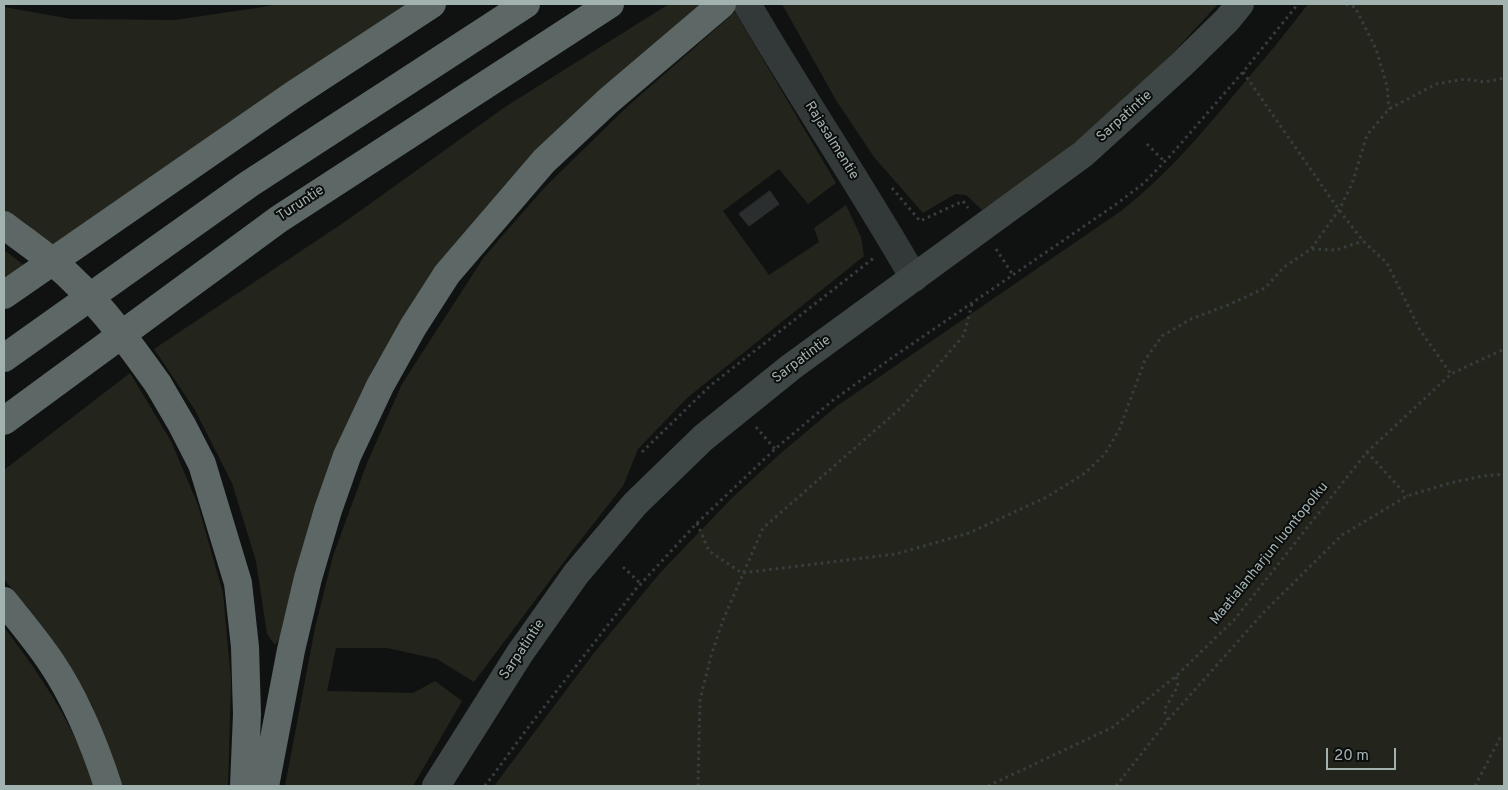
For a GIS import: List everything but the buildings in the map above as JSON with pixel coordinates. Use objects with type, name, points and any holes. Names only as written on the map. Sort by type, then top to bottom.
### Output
[{"type":"highway","points":[[4,295],[293,95],[432,4]]},
{"type":"highway","points":[[4,358],[249,184],[526,4]]},
{"type":"highway","name":"Turuntie","points":[[4,421],[278,219],[610,4]]},
{"type":"highway","points":[[265,786],[290,650],[328,510],[351,447],[380,386],[413,327],[448,274],[544,161],[608,101],[722,4]]},
{"type":"highway","points":[[4,225],[70,276],[103,311],[133,348],[158,384],[182,424],[202,464],[238,582],[245,647],[247,714],[244,786]]},
{"type":"highway","points":[[4,602],[51,662],[86,728],[108,786]]},
{"type":"main road","name":"Sarpatintie","points":[[436,786],[520,653],[576,574],[635,504],[703,438],[791,367],[982,229],[1096,142],[1181,65],[1227,20],[1240,4]]},
{"type":"street","name":"Rajasalmentie","points":[[747,4],[894,242],[914,278]]},
{"type":"path","points":[[486,786],[579,661],[640,584],[697,523],[775,449],[832,400],[1115,205],[1144,183],[1243,72],[1298,4]]},
{"type":"path","points":[[1346,4],[1355,7],[1376,50],[1387,86],[1390,109]]},
{"type":"path","points":[[1243,72],[1339,210],[1363,241],[1387,263],[1420,330],[1451,374]]},
{"type":"path","points":[[697,523],[708,551],[742,573],[896,554],[969,532],[1047,498],[1085,473],[1106,454],[1119,430],[1145,360],[1162,336],[1191,318],[1265,288],[1284,267],[1311,250],[1339,210],[1352,184],[1367,135],[1390,109],[1436,84],[1465,79],[1485,82],[1504,78]]},
{"type":"path","points":[[1147,144],[1164,161]]},
{"type":"path","points":[[889,185],[920,221]]},
{"type":"path","points":[[642,452],[712,385],[920,221],[963,201],[1013,275]]},
{"type":"path","points":[[1311,250],[1336,250],[1363,241]]},
{"type":"path","points":[[698,786],[700,700],[719,632],[742,573],[763,528],[904,406],[964,336],[972,304]]},
{"type":"path","name":"Maatialanharjun luontopolku","points":[[988,786],[1113,727],[1176,676],[1234,620],[1367,452],[1451,374],[1504,349]]},
{"type":"path","points":[[752,423],[775,449]]},
{"type":"path","points":[[1367,452],[1407,496]]},
{"type":"path","points":[[1116,786],[1168,720],[1264,612],[1342,535],[1407,496],[1450,482],[1504,474]]},
{"type":"path","points":[[623,567],[640,584]]},
{"type":"path","points":[[1168,720],[1164,710],[1178,686],[1176,676]]},
{"type":"path","points":[[1475,786],[1500,738],[1504,735]]},
{"type":"shaded area","points":[[278,4],[413,4],[54,247],[4,210],[4,7],[71,19],[175,20]]},
{"type":"shaded area","points":[[669,4],[710,4],[440,270],[374,367],[339,452],[282,634],[275,645],[267,634],[256,561],[232,483],[195,410],[154,349],[346,221],[505,107]]},
{"type":"shaded area","points":[[782,4],[1218,4],[1160,67],[1083,136],[1014,190],[982,210],[966,195],[955,194],[923,213],[874,157],[836,100]]},
{"type":"shaded area","points":[[1308,4],[1504,4],[1504,786],[494,786],[594,653],[660,573],[732,498],[781,453],[837,406],[1121,211],[1137,198],[1197,138]]},
{"type":"shaded area","points":[[735,12],[836,183],[808,204],[779,169],[723,211],[769,275],[819,242],[814,228],[846,205],[861,237],[864,256],[687,398],[638,449],[623,486],[474,682],[437,659],[387,648],[336,648],[327,691],[413,693],[435,681],[462,701],[413,786],[285,786],[315,628],[333,556],[367,463],[402,384],[484,257],[545,187],[628,106]]},
{"type":"shaded area","points":[[4,250],[25,266],[4,280]]},
{"type":"shaded area","points":[[130,373],[171,441],[198,505],[223,593],[231,680],[228,786],[120,786],[92,705],[40,624],[4,579],[4,470]]},
{"type":"shaded area","points":[[4,627],[62,713],[85,759],[95,786],[4,786]]}]
